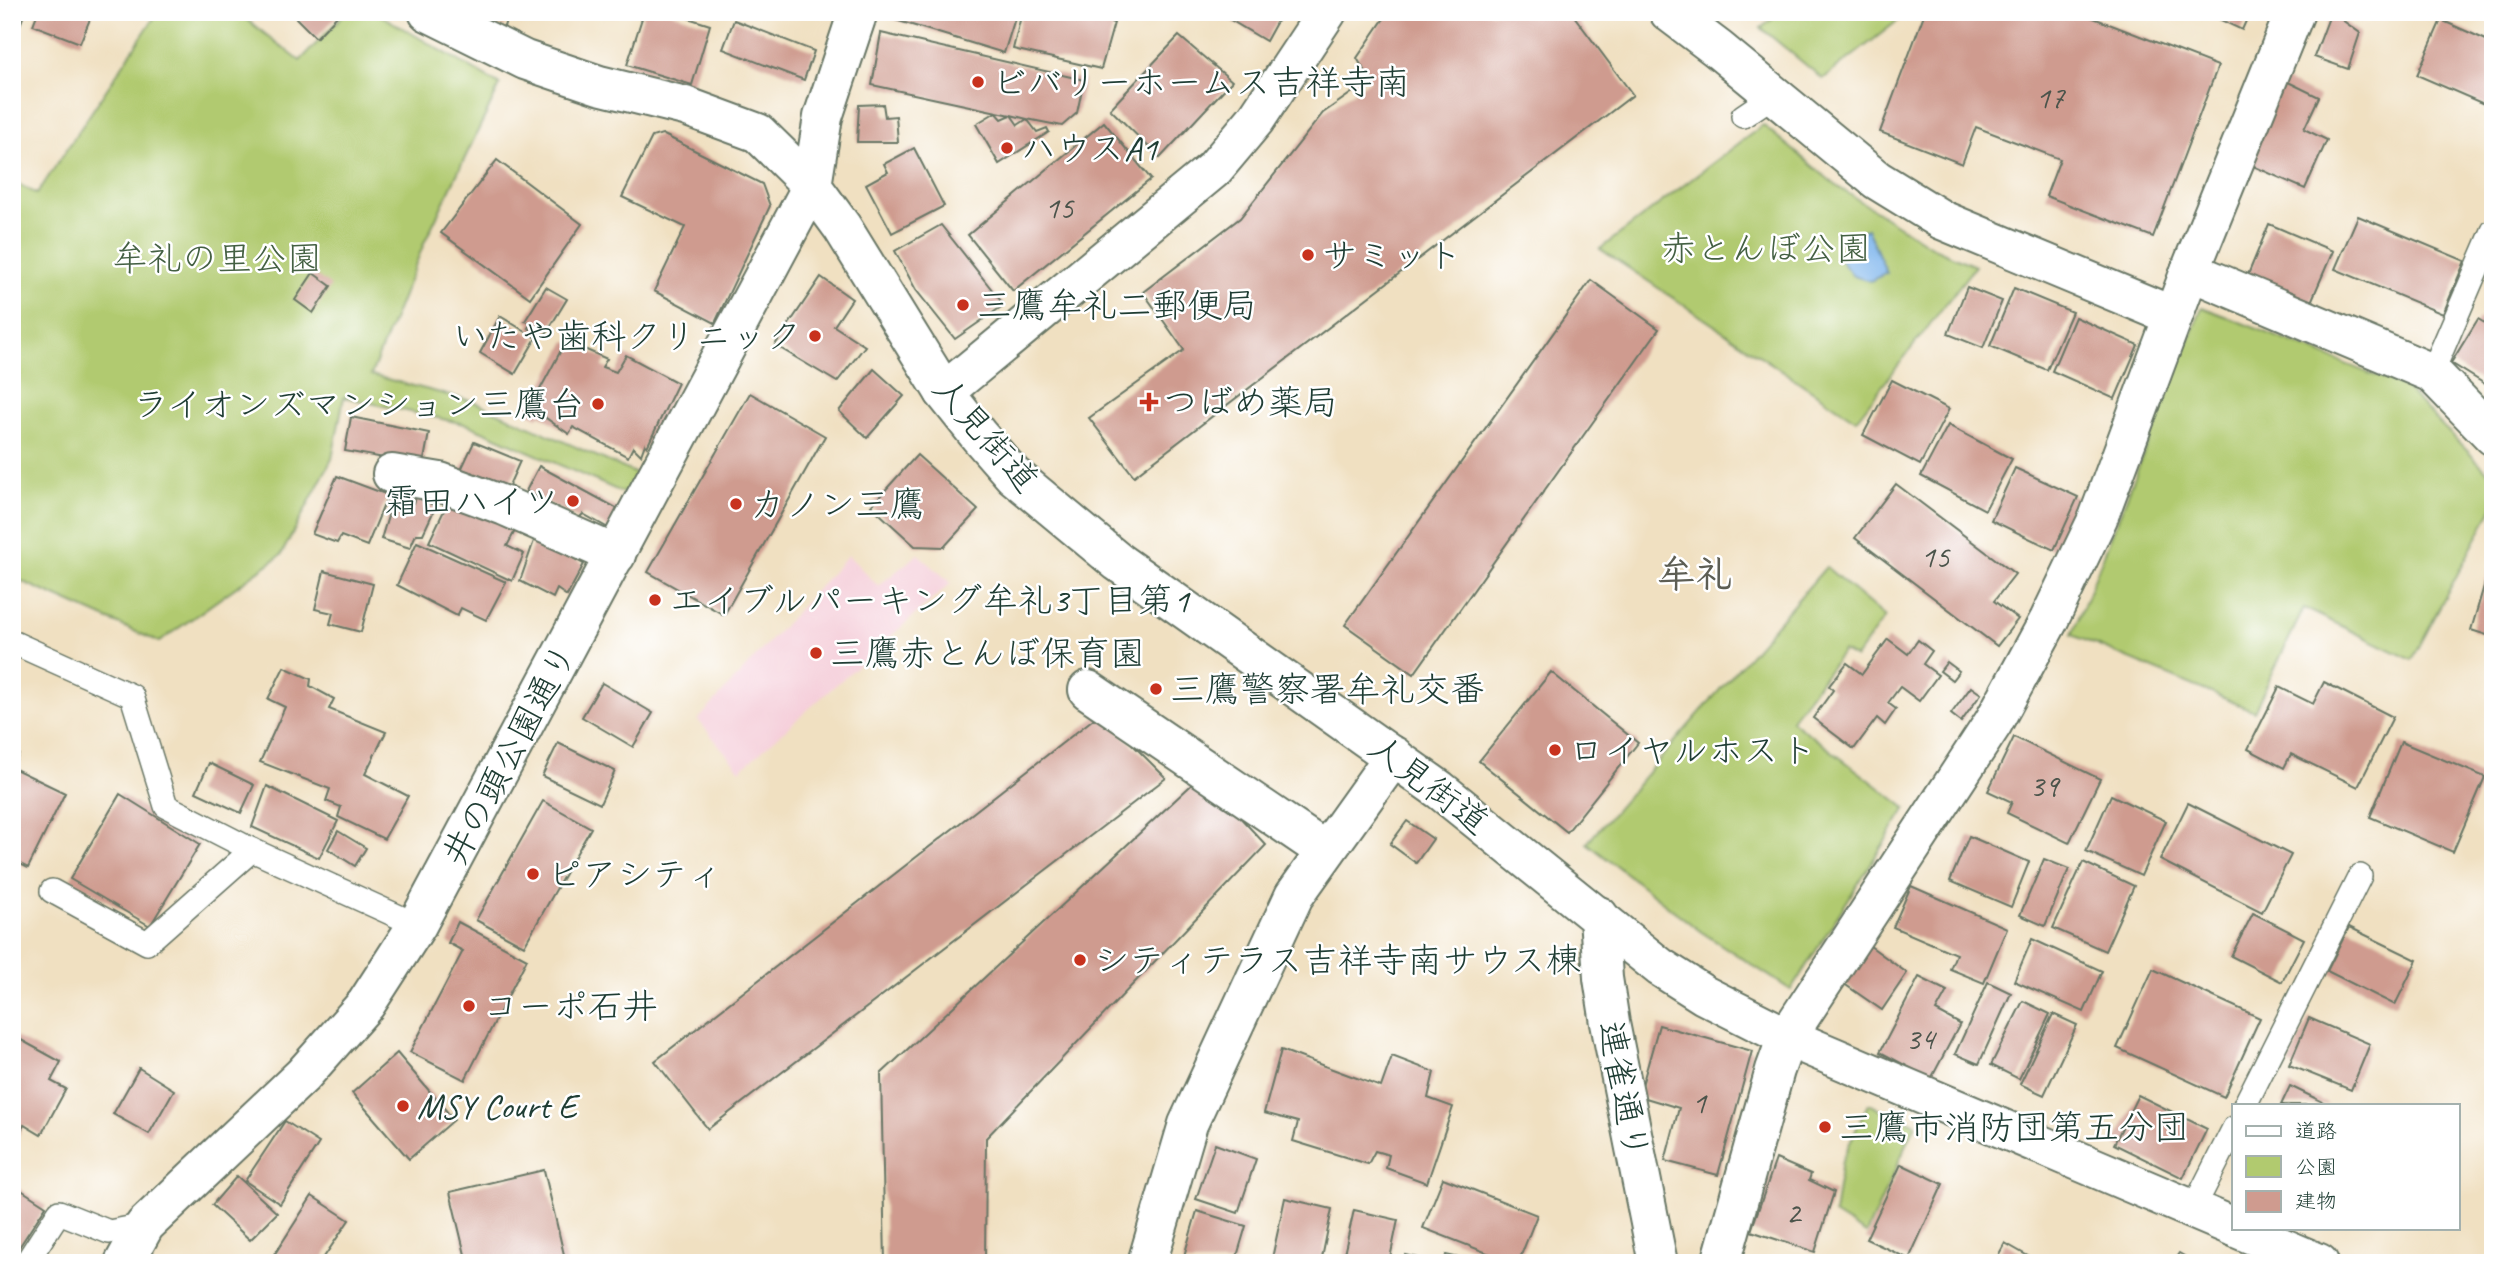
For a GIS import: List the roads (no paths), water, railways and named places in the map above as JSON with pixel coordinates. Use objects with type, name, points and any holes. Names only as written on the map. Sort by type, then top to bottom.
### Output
[{"type":"street","name":"人見街道","points":[[428,12],[525,60],[599,85],[685,106],[758,133],[812,186],[842,227],[944,391],[1013,475],[1118,562],[1394,756],[1660,967],[1693,988],[1787,1037],[2232,1226]]},
{"type":"street","points":[[812,186],[823,117],[858,12]]},
{"type":"street","points":[[944,391],[1214,169],[1256,119],[1327,12]]},
{"type":"street","points":[[1669,12],[1877,180],[1942,220],[2173,316]]},
{"type":"street","points":[[1721,1263],[1775,1070],[1787,1037],[1993,723],[2049,620],[2098,518],[2190,271],[2295,12]]},
{"type":"street","name":"井の頭公園通り","points":[[124,1263],[145,1225],[303,1075],[366,1004],[417,925],[812,186]]},
{"type":"street","points":[[2190,271],[2432,373],[2493,436]]},
{"type":"street","points":[[392,474],[440,482],[505,506],[616,555]]},
{"type":"street","points":[[1088,690],[1312,842]]},
{"type":"street","points":[[1147,1263],[1188,1124],[1294,896],[1394,756]]},
{"type":"street","name":"連雀通り","points":[[1599,916],[1609,1023],[1658,1263]]},
{"type":"street","name":"人見街道","points":[[2239,1230],[2276,1255],[2319,1263]]},
{"type":"lane","points":[[1743,116],[1774,95]]},
{"type":"lane","points":[[2432,373],[2493,231]]},
{"type":"lane","points":[[12,642],[132,696],[166,807],[252,850],[417,925]]},
{"type":"lane","points":[[52,891],[147,943],[252,850]]},
{"type":"lane","points":[[2246,1104],[2360,876]]},
{"type":"lane","points":[[2193,1209],[2232,1132]]},
{"type":"lane","points":[[26,1263],[59,1212],[109,1233],[145,1225]]},
{"type":"water","points":[[1867,229],[1887,273],[1870,281],[1853,276],[1841,261],[1848,240]]},
{"type":"place","name":"ビバリーホームス吉祥寺南","points":[[978,82]]},
{"type":"place","name":"ハウスA1","points":[[1007,148]]},
{"type":"place","name":"サミット","points":[[1308,255]]},
{"type":"place","name":"三鷹牟礼二郵便局","points":[[963,305]]},
{"type":"place","name":"いたや歯科クリニック","points":[[815,336]]},
{"type":"place","name":"つばめ薬局","points":[[1149,402]]},
{"type":"place","name":"ライオンズマンション三鷹台","points":[[598,404]]},
{"type":"place","name":"霜田ハイツ","points":[[573,501]]},
{"type":"place","name":"カノン三鷹","points":[[736,504]]},
{"type":"place","name":"エイブルパーキング牟礼3丁目第1","points":[[655,600]]},
{"type":"place","name":"三鷹赤とんぼ保育園","points":[[816,653]]},
{"type":"place","name":"三鷹警察署牟礼交番","points":[[1156,689]]},
{"type":"place","name":"ロイヤルホスト","points":[[1555,750]]},
{"type":"place","name":"ピアシティ","points":[[533,874]]},
{"type":"place","name":"シティテラス吉祥寺南サウス棟","points":[[1080,960]]},
{"type":"place","name":"コーポ石井","points":[[469,1006]]},
{"type":"place","name":"MSY Court E","points":[[403,1106]]},
{"type":"place","name":"三鷹市消防団第五分団","points":[[1825,1127]]},
{"type":"district","name":"牟礼","points":[[1695,574]]},
{"type":"park label","name":"赤とんぼ公園","points":[[1766,248]]},
{"type":"park label","name":"牟礼の里公園","points":[[217,258]]}]
